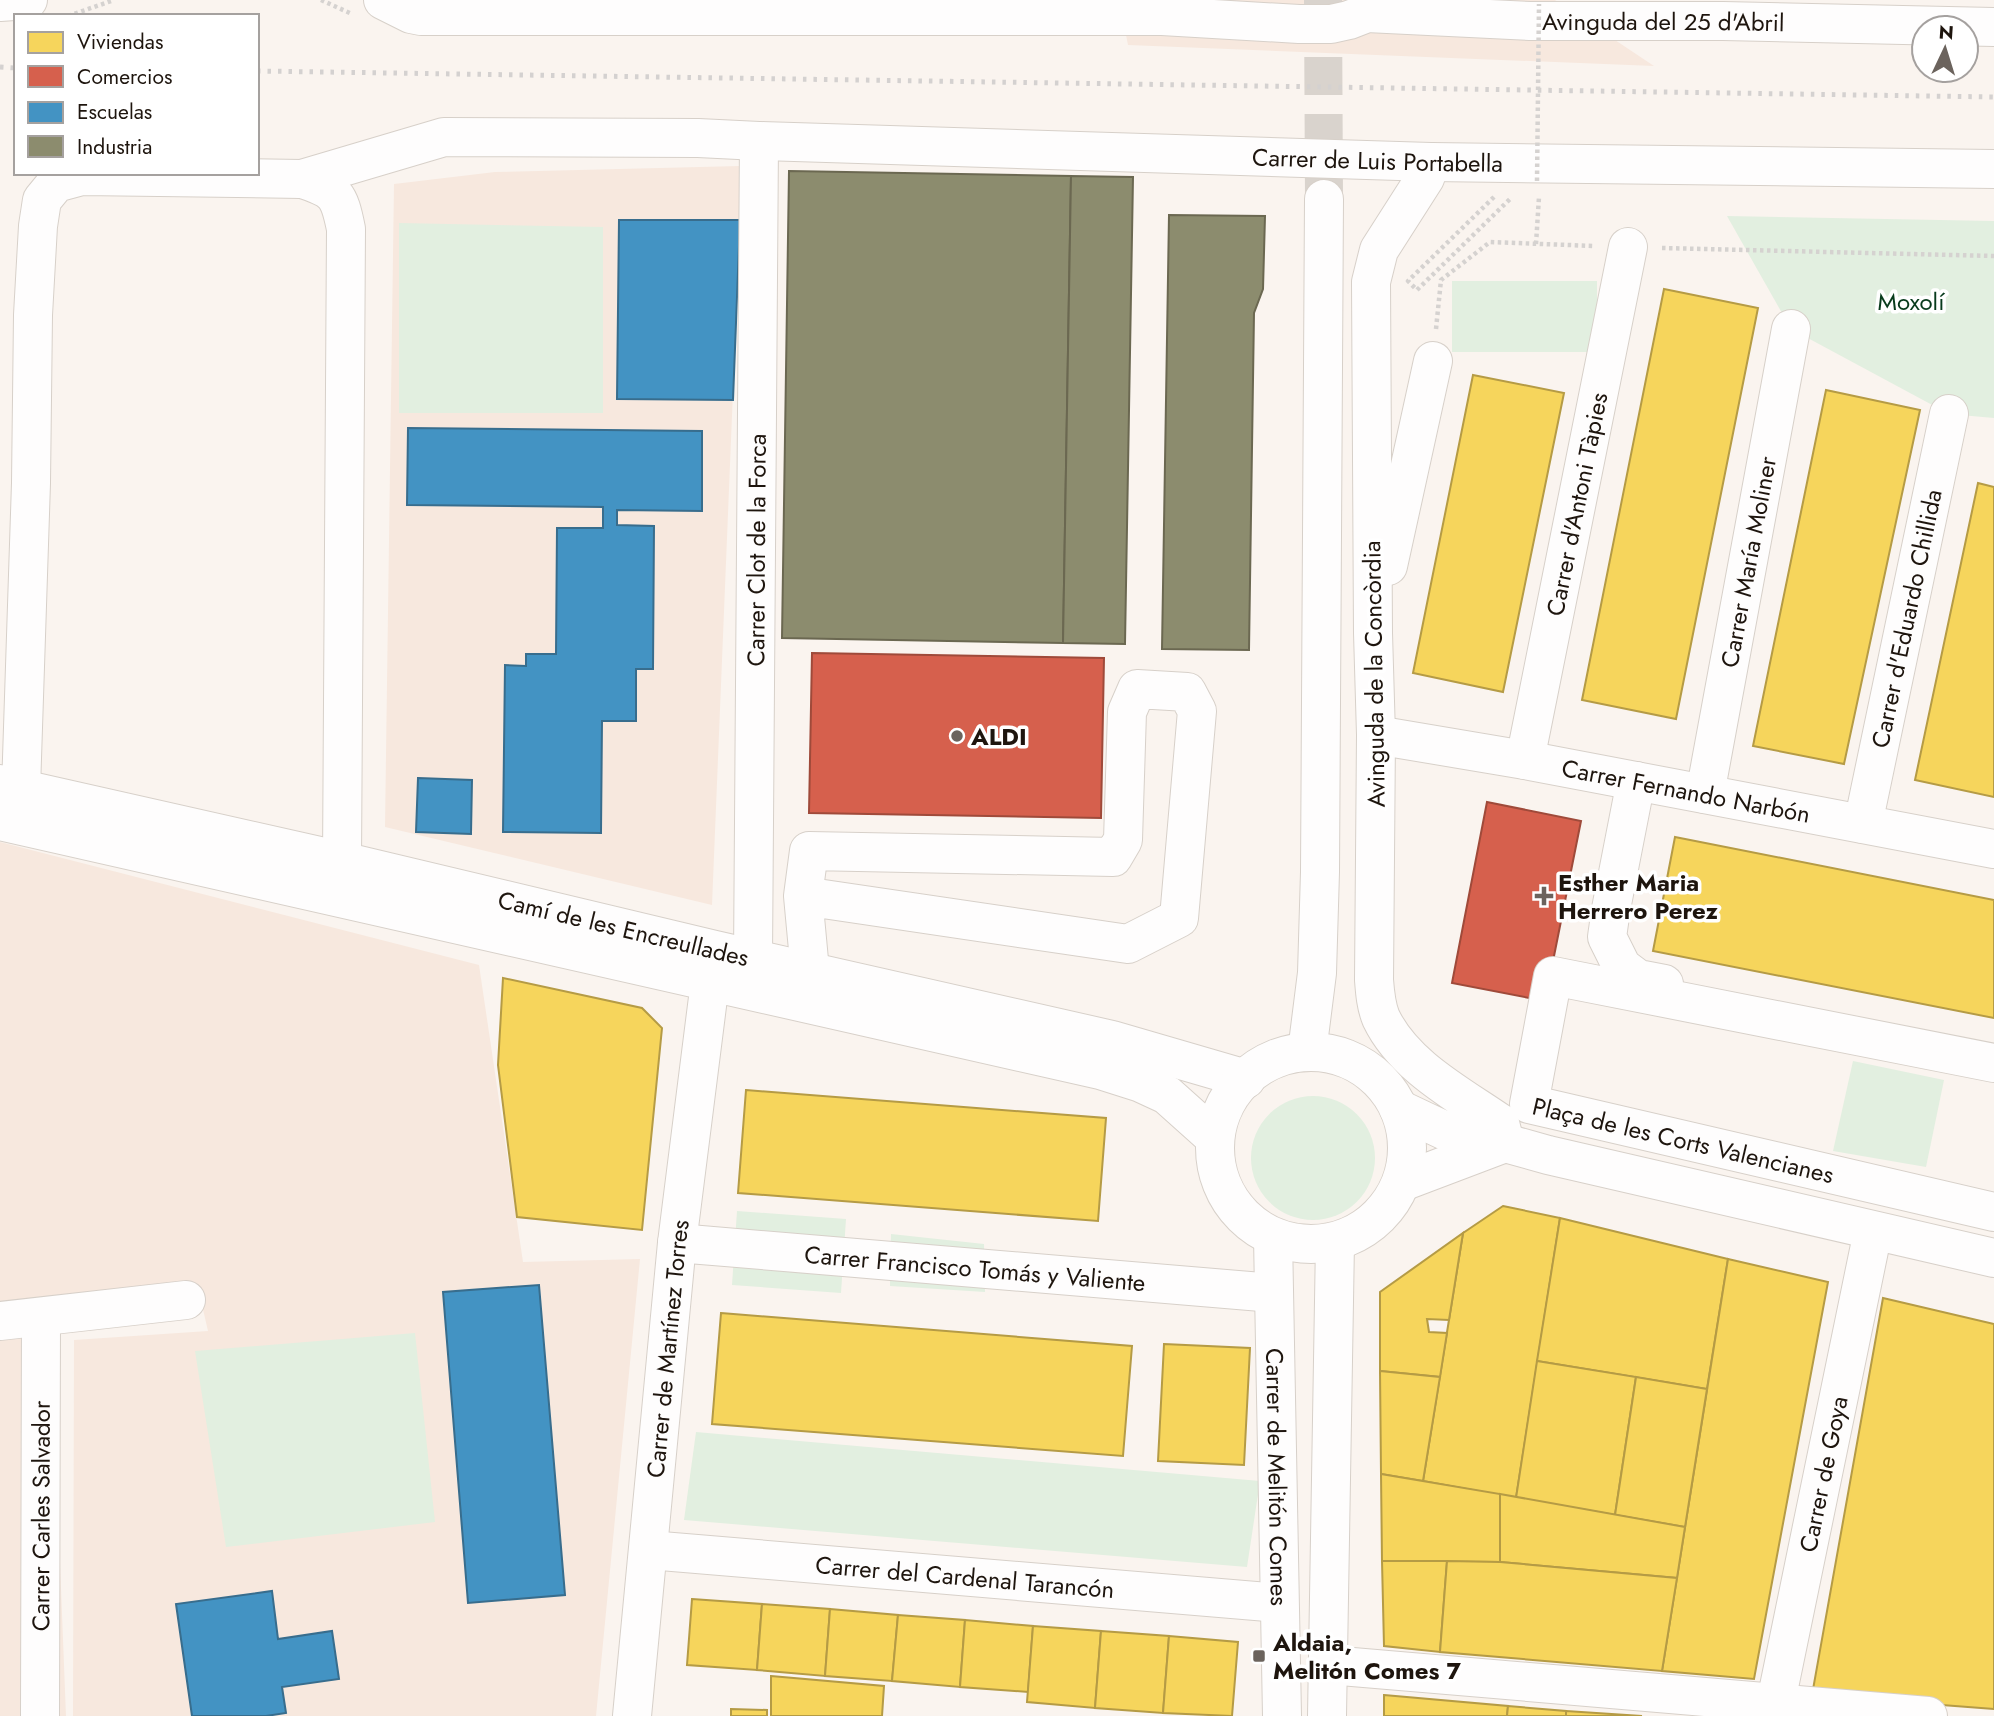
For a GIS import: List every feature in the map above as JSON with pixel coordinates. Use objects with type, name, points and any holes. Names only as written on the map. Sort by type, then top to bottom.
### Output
[{"type":"street","points":[[0,2],[28,0]]},
{"type":"street","points":[[1455,0],[1497,20]]},
{"type":"street","name":"Avinguda del 25 d'Abril","points":[[395,5],[421,16],[688,7],[1170,8],[1266,11],[1331,24],[1349,20],[1372,7],[1497,20],[1723,21],[1994,27]]},
{"type":"street","name":"Carrer de Luis Portabella","points":[[302,179],[444,136],[698,138],[1431,162],[1994,169]]},
{"type":"street","name":"Carrer Clot de la Forca","points":[[753,958],[759,141]]},
{"type":"street","name":"Avinguda de la Concòrdia","points":[[1431,162],[1425,178],[1380,250],[1371,282],[1376,735],[1374,980],[1381,1018],[1402,1048],[1440,1083],[1500,1123],[1505,1143]]},
{"type":"street","points":[[11,786],[31,483],[33,315],[41,200],[56,183],[82,176],[302,179],[328,187],[341,205],[346,229],[342,862]]},
{"type":"street","name":"Avinguda de la Concòrdia","points":[[1307,1052],[1317,973],[1320,872],[1324,199]]},
{"type":"street","name":"Carrer d'Antoni Tàpies","points":[[1525,760],[1628,247]]},
{"type":"street","name":"Carrer María Moliner","points":[[1705,794],[1791,330]]},
{"type":"street","points":[[1373,633],[1433,361]]},
{"type":"street","name":"Carrer d'Eduardo Chillida","points":[[1863,824],[1949,414]]},
{"type":"street","points":[[803,896],[1128,944],[1179,918],[1197,711],[1187,692],[1137,689],[1126,712],[1123,841],[1113,857],[809,851],[803,896],[810,971]]},
{"type":"street","name":"Carrer Fernando Narbón","points":[[1376,735],[1525,760],[1994,849]]},
{"type":"street","points":[[1636,781],[1607,937],[1622,967],[1638,979],[1994,1052]]},
{"type":"street","name":"Camí de les Encreullades","points":[[11,786],[1112,1040],[1246,1079]]},
{"type":"street","name":"Camí de les Encreullades","points":[[0,821],[1100,1070],[1141,1083],[1167,1095],[1215,1138]]},
{"type":"street","name":"Plaça de les Corts Valencianes","points":[[1994,1063],[1553,976],[1529,1104],[1994,1212]]},
{"type":"street","name":"Carrer de Martínez Torres","points":[[632,1716],[677,1243],[710,982]]},
{"type":"street","points":[[1307,1052],[1335,1055],[1362,1067],[1384,1085],[1399,1109],[1406,1133],[1408,1158],[1402,1182],[1387,1209],[1363,1230],[1335,1242],[1303,1244],[1273,1237],[1247,1220],[1228,1197],[1217,1169],[1215,1138],[1225,1107],[1237,1087],[1257,1069],[1281,1057],[1307,1052]]},
{"type":"street","name":"Plaça de les Corts Valencianes","points":[[1399,1109],[1454,1135],[1505,1143],[1994,1258]]},
{"type":"street","points":[[1402,1182],[1505,1143]]},
{"type":"street","name":"Carrer de Goya","points":[[1774,1709],[1873,1231]]},
{"type":"street","name":"Carrer de Melitón Comes","points":[[1273,1237],[1282,1716]]},
{"type":"street","name":"Carrer de Melitón Comes","points":[[1327,1716],[1335,1242]]},
{"type":"street","name":"Carrer Francisco Tomás y Valiente","points":[[677,1243],[1273,1293]]},
{"type":"street","points":[[0,1321],[186,1300]]},
{"type":"street","name":"Carrer Carles Salvador","points":[[40,1716],[41,1318]]},
{"type":"street","name":"Carrer del Cardenal Tarancón","points":[[649,1550],[1279,1604]]},
{"type":"street","points":[[1329,1665],[1774,1709],[1928,1716]]},
{"type":"path","points":[[74,14],[114,0]]},
{"type":"path","points":[[1536,181],[1539,4]]},
{"type":"path","points":[[1500,191],[1408,281],[1416,290],[1517,192]]},
{"type":"path","points":[[1536,244],[1540,192]]},
{"type":"path","points":[[1433,361],[1441,280],[1490,242],[1994,256]]},
{"type":"shaded area","points":[[1119,0],[1555,0],[1654,66],[1128,45]]},
{"type":"shaded area","points":[[740,166],[712,905],[385,827],[394,184],[495,172]]},
{"type":"shaded area","points":[[0,842],[479,965],[523,1262],[640,1259],[596,1716],[73,1716],[74,1340],[208,1331],[198,1288],[50,1307],[66,1716],[0,1716]]},
{"type":"green space","name":"Moxolí","points":[[1727,216],[1994,221],[1994,418],[1949,414],[1791,329]]},
{"type":"green space","points":[[399,223],[603,227],[603,413],[399,413]]},
{"type":"green space","points":[[1452,281],[1597,281],[1597,352],[1452,352]]},
{"type":"green space","points":[[1853,1061],[1944,1080],[1926,1167],[1833,1151]]},
{"type":"green space","points":[[1313,1096],[1337,1101],[1356,1115],[1370,1134],[1375,1158],[1370,1182],[1356,1201],[1337,1215],[1313,1220],[1289,1215],[1270,1201],[1256,1182],[1251,1158],[1256,1134],[1270,1115],[1289,1101]]},
{"type":"green space","points":[[737,1211],[846,1219],[841,1293],[732,1285]]},
{"type":"green space","points":[[891,1234],[984,1244],[985,1292],[890,1286]]},
{"type":"green space","points":[[415,1333],[435,1522],[226,1547],[195,1351]]},
{"type":"green space","points":[[696,1432],[1260,1481],[1247,1567],[684,1520]]},
{"type":"building: Viviendas","points":[[1664,289],[1758,308],[1676,719],[1582,700]]},
{"type":"building: Viviendas","points":[[1473,375],[1564,393],[1503,692],[1413,673]]},
{"type":"building: Viviendas","points":[[1826,390],[1920,410],[1844,764],[1753,746]]},
{"type":"building: Viviendas","points":[[1978,483],[1994,487],[1994,797],[1915,780]]},
{"type":"building: Viviendas","points":[[1675,837],[1994,900],[1994,1018],[1653,951]]},
{"type":"building: Viviendas","points":[[503,978],[642,1008],[662,1028],[642,1230],[517,1217],[498,1065]]},
{"type":"building: Viviendas","points":[[746,1090],[1106,1118],[1098,1221],[738,1193]]},
{"type":"building: Viviendas","points":[[1503,1206],[1560,1218],[1516,1498],[1423,1481],[1463,1233]]},
{"type":"building: Viviendas","points":[[1560,1218],[1728,1259],[1707,1389],[1537,1361]]},
{"type":"building: Viviendas","points":[[1463,1233],[1449,1320],[1427,1319],[1429,1332],[1447,1333],[1440,1377],[1380,1371],[1380,1292]]},
{"type":"building: Viviendas","points":[[1728,1259],[1828,1282],[1754,1679],[1662,1671]]},
{"type":"building: Viviendas","points":[[1883,1298],[1994,1324],[1994,1709],[1812,1695]]},
{"type":"building: Viviendas","points":[[721,1313],[1132,1346],[1123,1456],[712,1424]]},
{"type":"building: Viviendas","points":[[1164,1344],[1250,1348],[1244,1465],[1158,1461]]},
{"type":"building: Viviendas","points":[[1537,1361],[1636,1377],[1615,1515],[1516,1498]]},
{"type":"building: Viviendas","points":[[1380,1371],[1440,1377],[1423,1481],[1381,1474]]},
{"type":"building: Viviendas","points":[[1636,1377],[1707,1389],[1685,1527],[1615,1515]]},
{"type":"building: Viviendas","points":[[1381,1474],[1500,1494],[1500,1562],[1382,1561]]},
{"type":"building: Viviendas","points":[[1500,1494],[1685,1527],[1677,1578],[1500,1562]]},
{"type":"building: Viviendas","points":[[1382,1561],[1447,1561],[1440,1652],[1384,1646]]},
{"type":"building: Viviendas","points":[[1447,1561],[1500,1562],[1677,1578],[1662,1671],[1440,1652]]},
{"type":"building: Viviendas","points":[[692,1599],[762,1604],[757,1670],[687,1665]]},
{"type":"building: Viviendas","points":[[762,1604],[830,1609],[825,1676],[757,1670]]},
{"type":"building: Viviendas","points":[[830,1609],[898,1615],[892,1681],[825,1676]]},
{"type":"building: Viviendas","points":[[898,1615],[965,1620],[960,1687],[892,1681]]},
{"type":"building: Viviendas","points":[[965,1620],[1033,1626],[1028,1692],[960,1687]]},
{"type":"building: Viviendas","points":[[1033,1626],[1101,1631],[1095,1708],[1027,1702]]},
{"type":"building: Viviendas","points":[[1101,1631],[1169,1636],[1163,1713],[1095,1708]]},
{"type":"building: Viviendas","points":[[1169,1636],[1238,1642],[1232,1716],[1163,1713]]},
{"type":"building: Viviendas","points":[[771,1676],[884,1686],[882,1716],[771,1716]]},
{"type":"building: Viviendas","points":[[1384,1695],[1508,1706],[1507,1716],[1384,1716]]},
{"type":"building: Viviendas","points":[[1508,1706],[1566,1711],[1566,1716],[1507,1716]]},
{"type":"building: Viviendas","points":[[731,1709],[767,1710],[767,1716],[731,1716]]},
{"type":"building: Viviendas","points":[[1566,1711],[1642,1716],[1566,1716]]},
{"type":"building: Comercios","name":"ALDI","points":[[812,653],[1104,658],[1101,818],[809,813]]},
{"type":"building: Comercios","points":[[1487,802],[1581,821],[1545,1001],[1452,983]]},
{"type":"building: Escuelas","points":[[619,220],[740,220],[733,400],[617,399]]},
{"type":"building: Escuelas","points":[[408,428],[702,431],[702,511],[617,510],[617,525],[654,526],[653,669],[636,669],[636,721],[602,721],[601,833],[503,832],[505,665],[526,666],[526,654],[556,654],[557,528],[603,528],[603,507],[407,505]]},
{"type":"building: Escuelas","points":[[418,778],[472,780],[471,834],[416,832]]},
{"type":"building: Escuelas","points":[[539,1285],[565,1595],[468,1603],[443,1292]]},
{"type":"building: Escuelas","points":[[272,1591],[278,1639],[332,1631],[339,1679],[282,1687],[286,1713],[266,1716],[192,1716],[176,1604]]},
{"type":"building: Industria","points":[[789,171],[1071,176],[1063,643],[782,638]]},
{"type":"building: Industria","points":[[1071,176],[1133,177],[1125,644],[1063,643]]},
{"type":"building: Industria","points":[[1169,215],[1265,216],[1263,289],[1254,313],[1249,650],[1162,649]]},
{"type":"tunnel","points":[[1323,0],[1324,199]]},
{"type":"railway","points":[[0,67],[14,68]]},
{"type":"railway","points":[[259,71],[1994,97]]},
{"type":"place","name":"ALDI","points":[[957,736]]},
{"type":"place","name":"Esther Maria Herrero Perez","points":[[1544,896]]},
{"type":"place","name":"Aldaia, Melitón Comes 7","points":[[1259,1656]]}]
